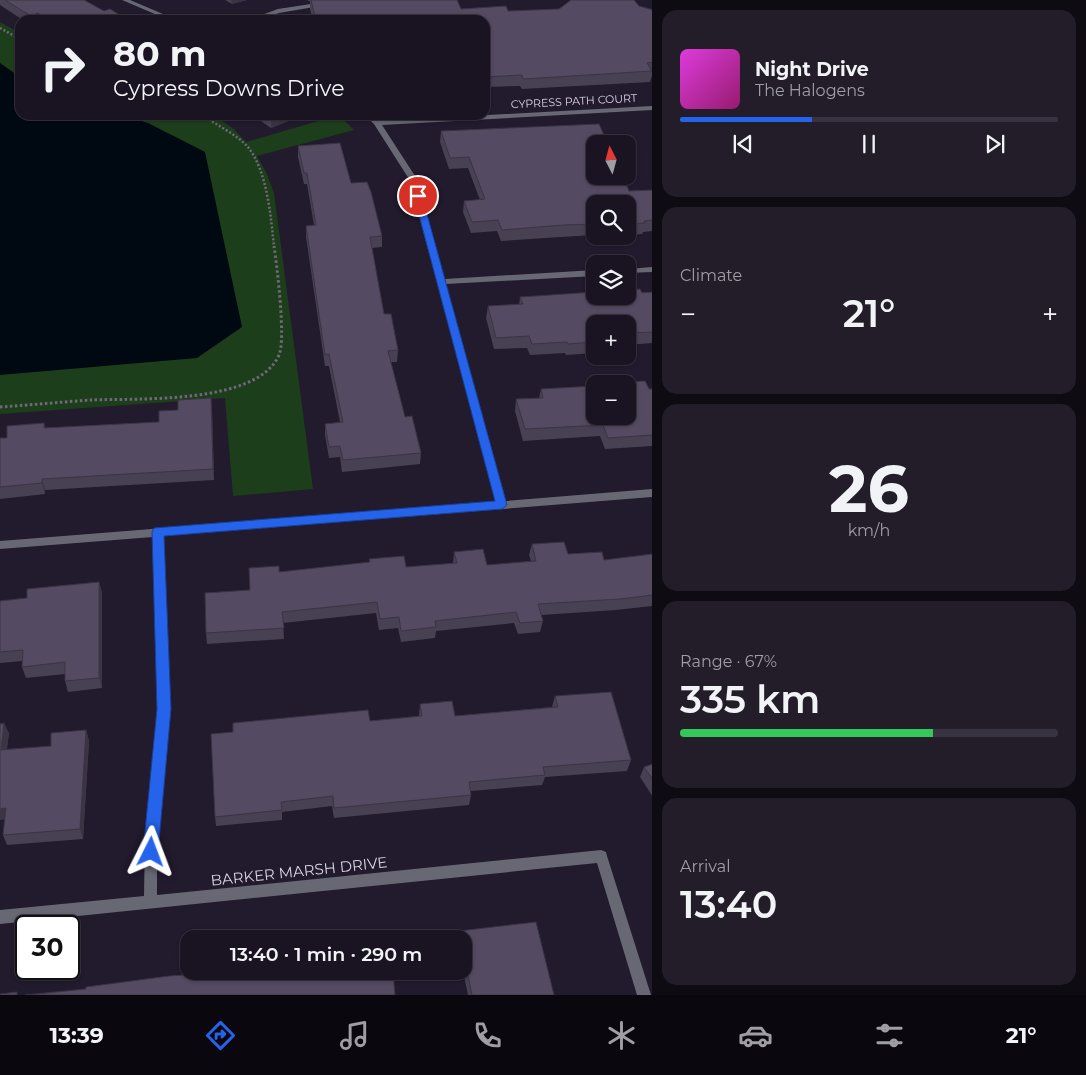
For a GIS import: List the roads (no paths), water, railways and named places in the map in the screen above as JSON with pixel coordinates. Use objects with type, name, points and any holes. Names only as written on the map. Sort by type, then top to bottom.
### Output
[{"type":"street","points":[[125,0],[162,15]]},
{"type":"street","points":[[266,15],[311,4],[330,4]]},
{"type":"street","name":"CYPRESS PATH COURT","points":[[490,116],[652,108]]},
{"type":"street","points":[[374,120],[413,179],[502,505]]},
{"type":"street","name":"CYPRESS PATH COURT","points":[[377,122],[416,120]]},
{"type":"street","points":[[636,270],[652,269]]},
{"type":"street","points":[[441,282],[586,274]]},
{"type":"street","points":[[0,545],[652,493]]},
{"type":"street","points":[[150,902],[151,835],[164,709],[158,532]]},
{"type":"street","name":"BARKER MARSH DRIVE","points":[[0,917],[601,856],[644,995]]}]
